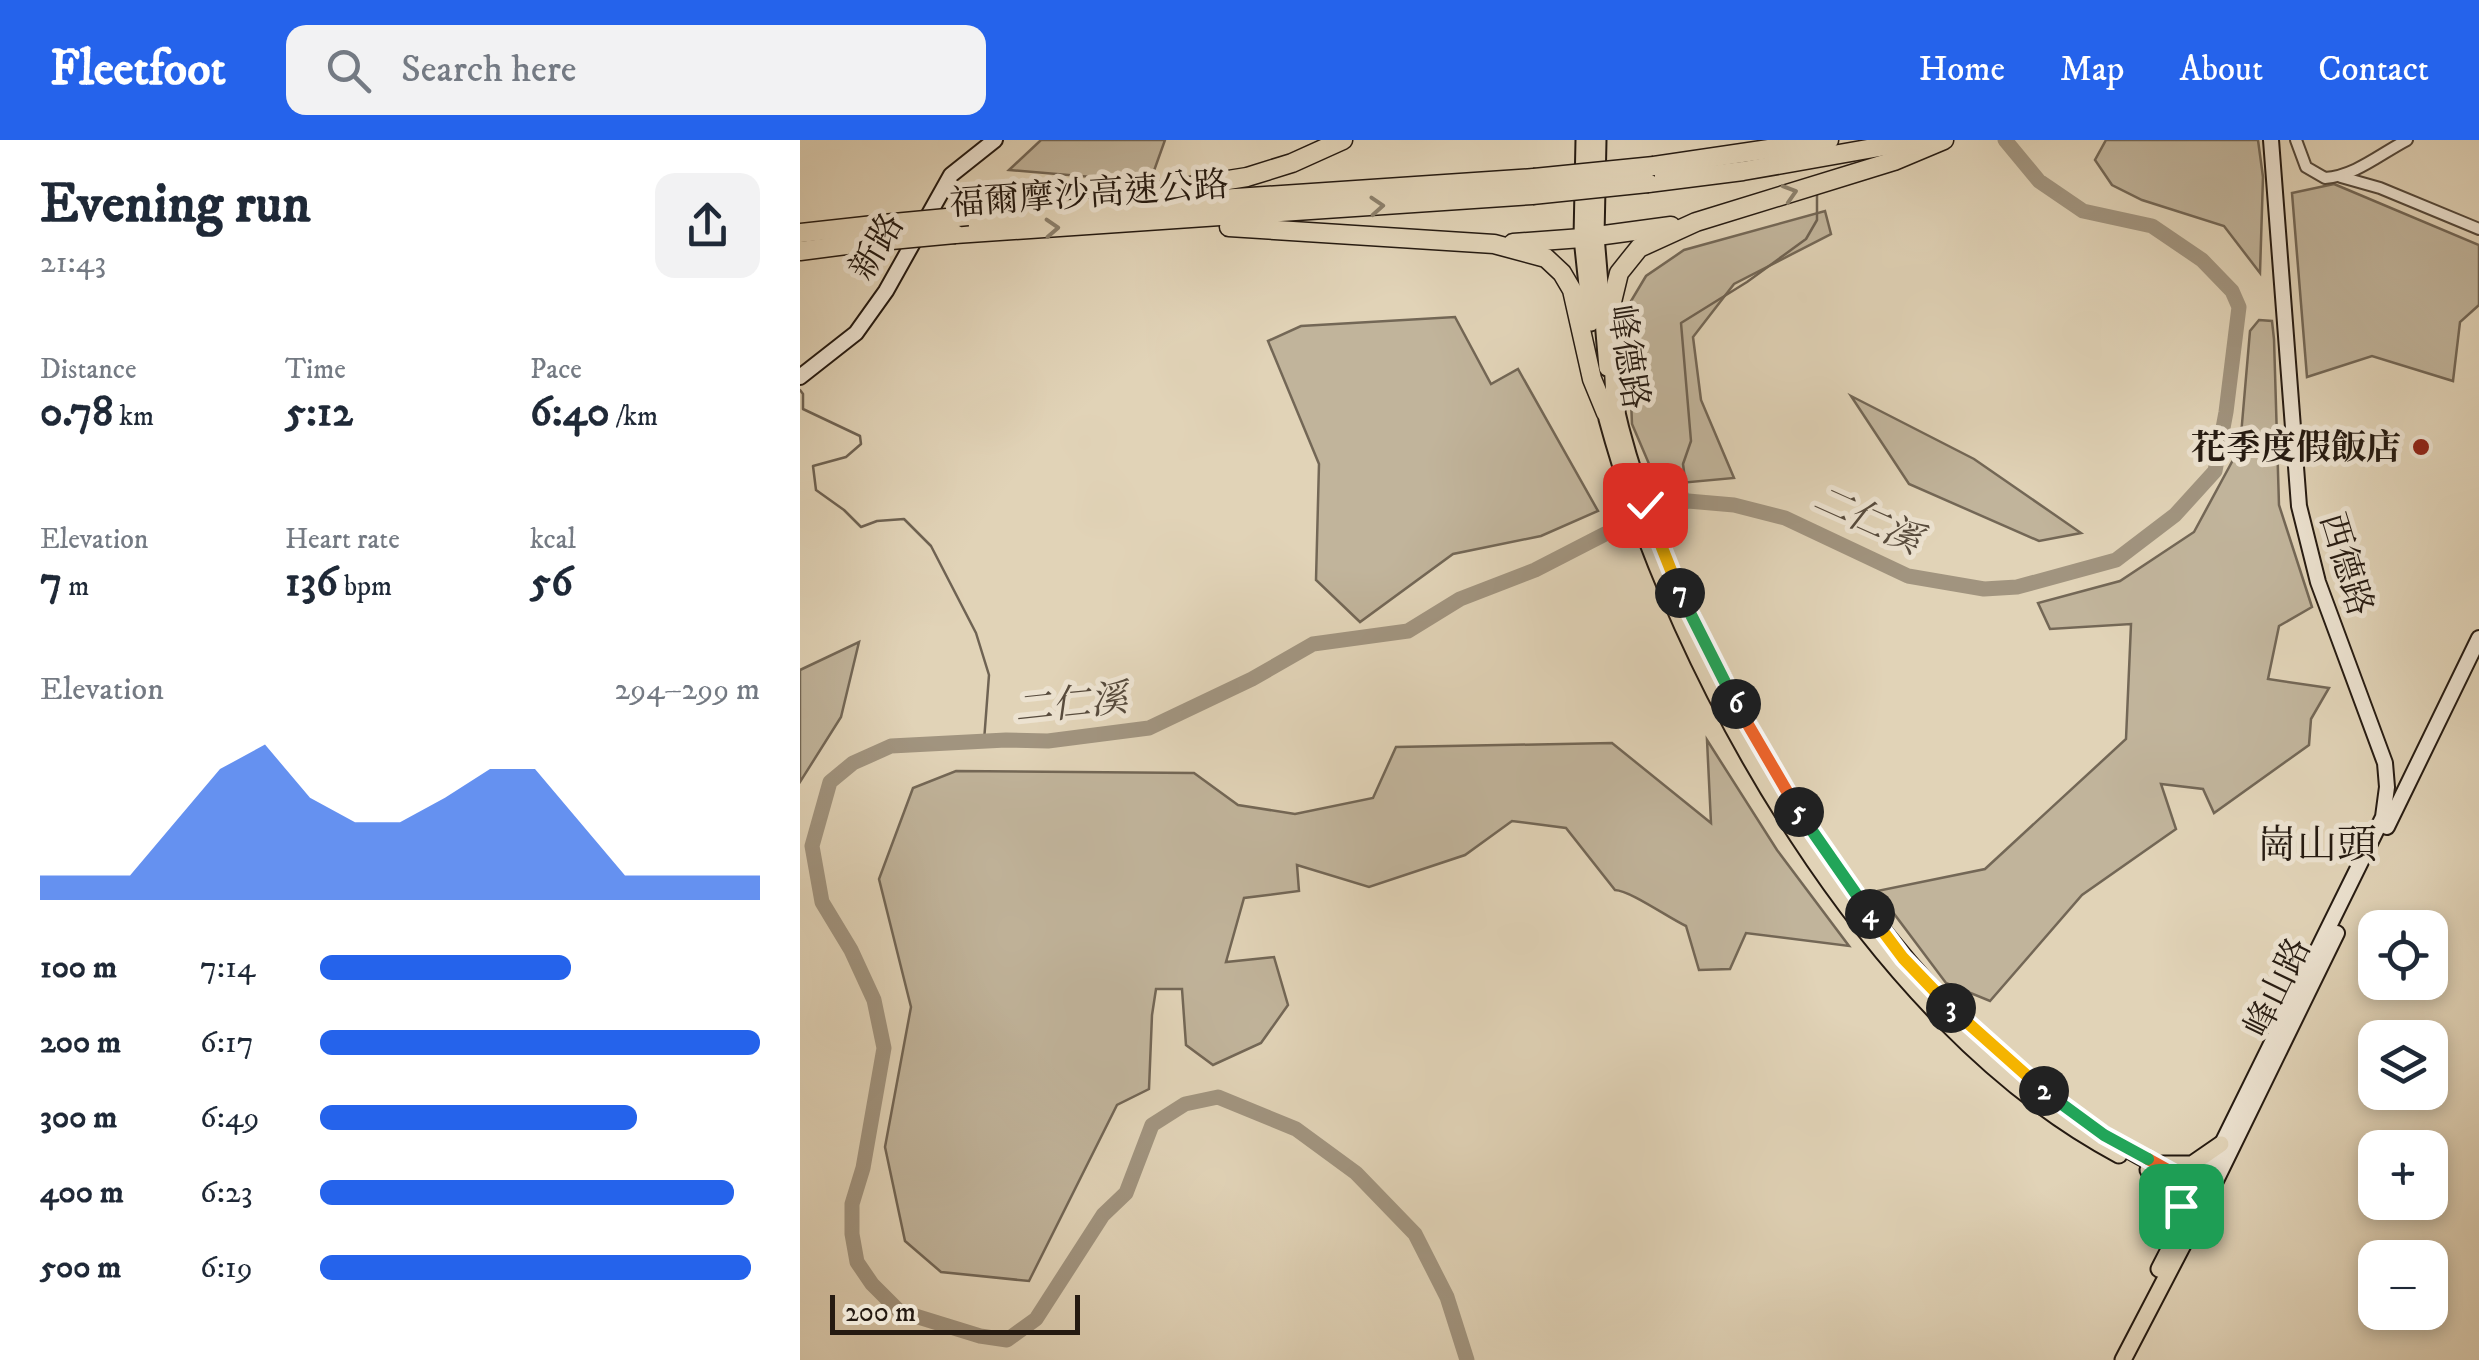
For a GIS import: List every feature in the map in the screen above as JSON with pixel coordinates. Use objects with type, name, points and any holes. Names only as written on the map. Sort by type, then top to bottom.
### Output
[{"type":"highway","points":[[1076,209],[1110,198],[1247,177],[1292,163],[1343,140]]},
{"type":"highway","name":"福爾摩沙高速公路","points":[[1743,162],[1829,140]]},
{"type":"highway","name":"福爾摩沙高速公路","points":[[800,250],[1533,186],[1919,140]]},
{"type":"highway","points":[[1612,416],[1610,327],[1618,273],[1639,248],[1696,222],[1894,160],[1944,140]]},
{"type":"highway","name":"福爾摩沙高速公路","points":[[800,233],[1076,209],[1533,186]]},
{"type":"highway","points":[[1149,222],[1494,244],[1546,258],[1568,281],[1592,379],[1612,416]]},
{"type":"highway","points":[[1494,244],[1589,237],[1696,222]]},
{"type":"main road","name":"峰德路","points":[[1584,140],[1592,152],[1590,320],[1612,416],[1652,557],[1754,750],[1880,929],[1956,1014],[2046,1092],[2104,1135],[2203,1195]]},
{"type":"main road","points":[[2156,1169],[2192,1164],[2221,1144]]},
{"type":"main road","points":[[2156,1169],[2177,1196],[2181,1206],[2180,1227]]},
{"type":"main road","name":"峰山路","points":[[2113,1360],[2180,1227],[2203,1195]]},
{"type":"main road","name":"峰山路","points":[[2123,1360],[2203,1195]]},
{"type":"street","name":"新路","points":[[800,377],[856,333],[886,291],[951,175],[995,140]]},
{"type":"street","name":"西德路","points":[[2275,140],[2304,506],[2318,582],[2385,763],[2389,812]]},
{"type":"street","points":[[2296,140],[2301,158],[2314,174],[2380,188],[2479,229]]},
{"type":"street","points":[[2341,177],[2407,140]]},
{"type":"street","name":"峰山路","points":[[2203,1195],[2221,1144],[2479,638]]},
{"type":"street","name":"峰山路","points":[[2203,1195],[2389,812]]},
{"type":"shaded area","points":[[1041,140],[1165,140],[1150,182],[1009,170]]},
{"type":"shaded area","points":[[2106,140],[2258,140],[2263,177],[2260,273],[2224,226],[2142,200],[2112,185],[2095,160]]},
{"type":"shaded area","points":[[2334,184],[2479,245],[2479,305],[2460,322],[2453,381],[2372,356],[2307,377],[2292,193]]},
{"type":"shaded area","points":[[1825,211],[1831,234],[1734,284],[1693,337],[1701,400],[1734,478],[1658,485],[1632,424],[1628,306],[1646,276],[1684,250]]},
{"type":"shaded area","points":[[1455,317],[1491,384],[1518,369],[1598,511],[1541,536],[1453,554],[1360,622],[1316,580],[1319,464],[1268,341],[1301,326]]},
{"type":"shaded area","points":[[2259,320],[2272,321],[2274,339],[2279,505],[2312,607],[2279,626],[2268,679],[2329,688],[2311,719],[2309,745],[2214,813],[2203,789],[2161,784],[2176,829],[2082,895],[1990,1001],[1946,983],[1877,891],[1985,869],[2126,739],[2131,624],[2050,629],[2038,603],[2120,581],[2194,532],[2240,447],[2250,331]]},
{"type":"shaded area","points":[[1851,396],[1974,459],[2081,533],[2039,541],[1909,484]]},
{"type":"shaded area","points":[[859,642],[841,717],[800,782],[800,670]]},
{"type":"shaded area","points":[[1707,740],[1777,850],[1849,946],[1746,933],[1730,969],[1699,970],[1686,926],[1615,890],[1566,828],[1512,821],[1465,855],[1369,887],[1297,865],[1299,891],[1244,898],[1226,962],[1274,957],[1288,1005],[1261,1043],[1213,1065],[1186,1045],[1182,989],[1156,989],[1149,1089],[1117,1105],[1029,1281],[941,1272],[905,1241],[885,1147],[911,1007],[879,879],[913,788],[956,771],[1194,773],[1238,805],[1295,814],[1373,798],[1396,747],[1612,743],[1711,823]]},
{"type":"waterway","name":"二仁溪","points":[[1467,1360],[1447,1297],[1415,1234],[1356,1173],[1296,1129],[1218,1097],[1185,1104],[1152,1125],[1126,1193],[1103,1215],[1036,1319],[1007,1340],[980,1336],[899,1311],[857,1262],[852,1234],[852,1204],[863,1168],[884,1048],[874,1000],[851,950],[822,902],[812,846],[830,782],[853,763],[891,746],[1048,741],[1149,728],[1252,679],[1313,644],[1408,631],[1460,599],[1688,501],[1734,505],[1785,518],[1908,576],[1984,589],[2017,587],[2116,560],[2175,515],[2215,471],[2239,307],[2232,291],[2202,260],[2152,226],[2083,211],[2039,181],[2005,140]]},
{"type":"waterway","points":[[1688,501],[1683,464],[1691,441],[1681,323],[1806,239],[1817,220],[1817,195]]},
{"type":"waterway","points":[[800,390],[803,409],[860,436],[861,444],[846,457],[813,466],[816,490],[861,527],[904,519],[931,546],[976,633],[989,675],[984,741]]},
{"type":"place","name":"花季度假飯店","points":[[2421,447]]},
{"type":"district","name":"崗山頭","points":[[2317,844]]},
{"type":"route","points":[[1645,505],[1680,591],[1760,747],[1832,863],[1880,929],[1956,1014],[2046,1092],[2104,1135],[2200,1188],[2180,1227],[2181,1206]]}]
